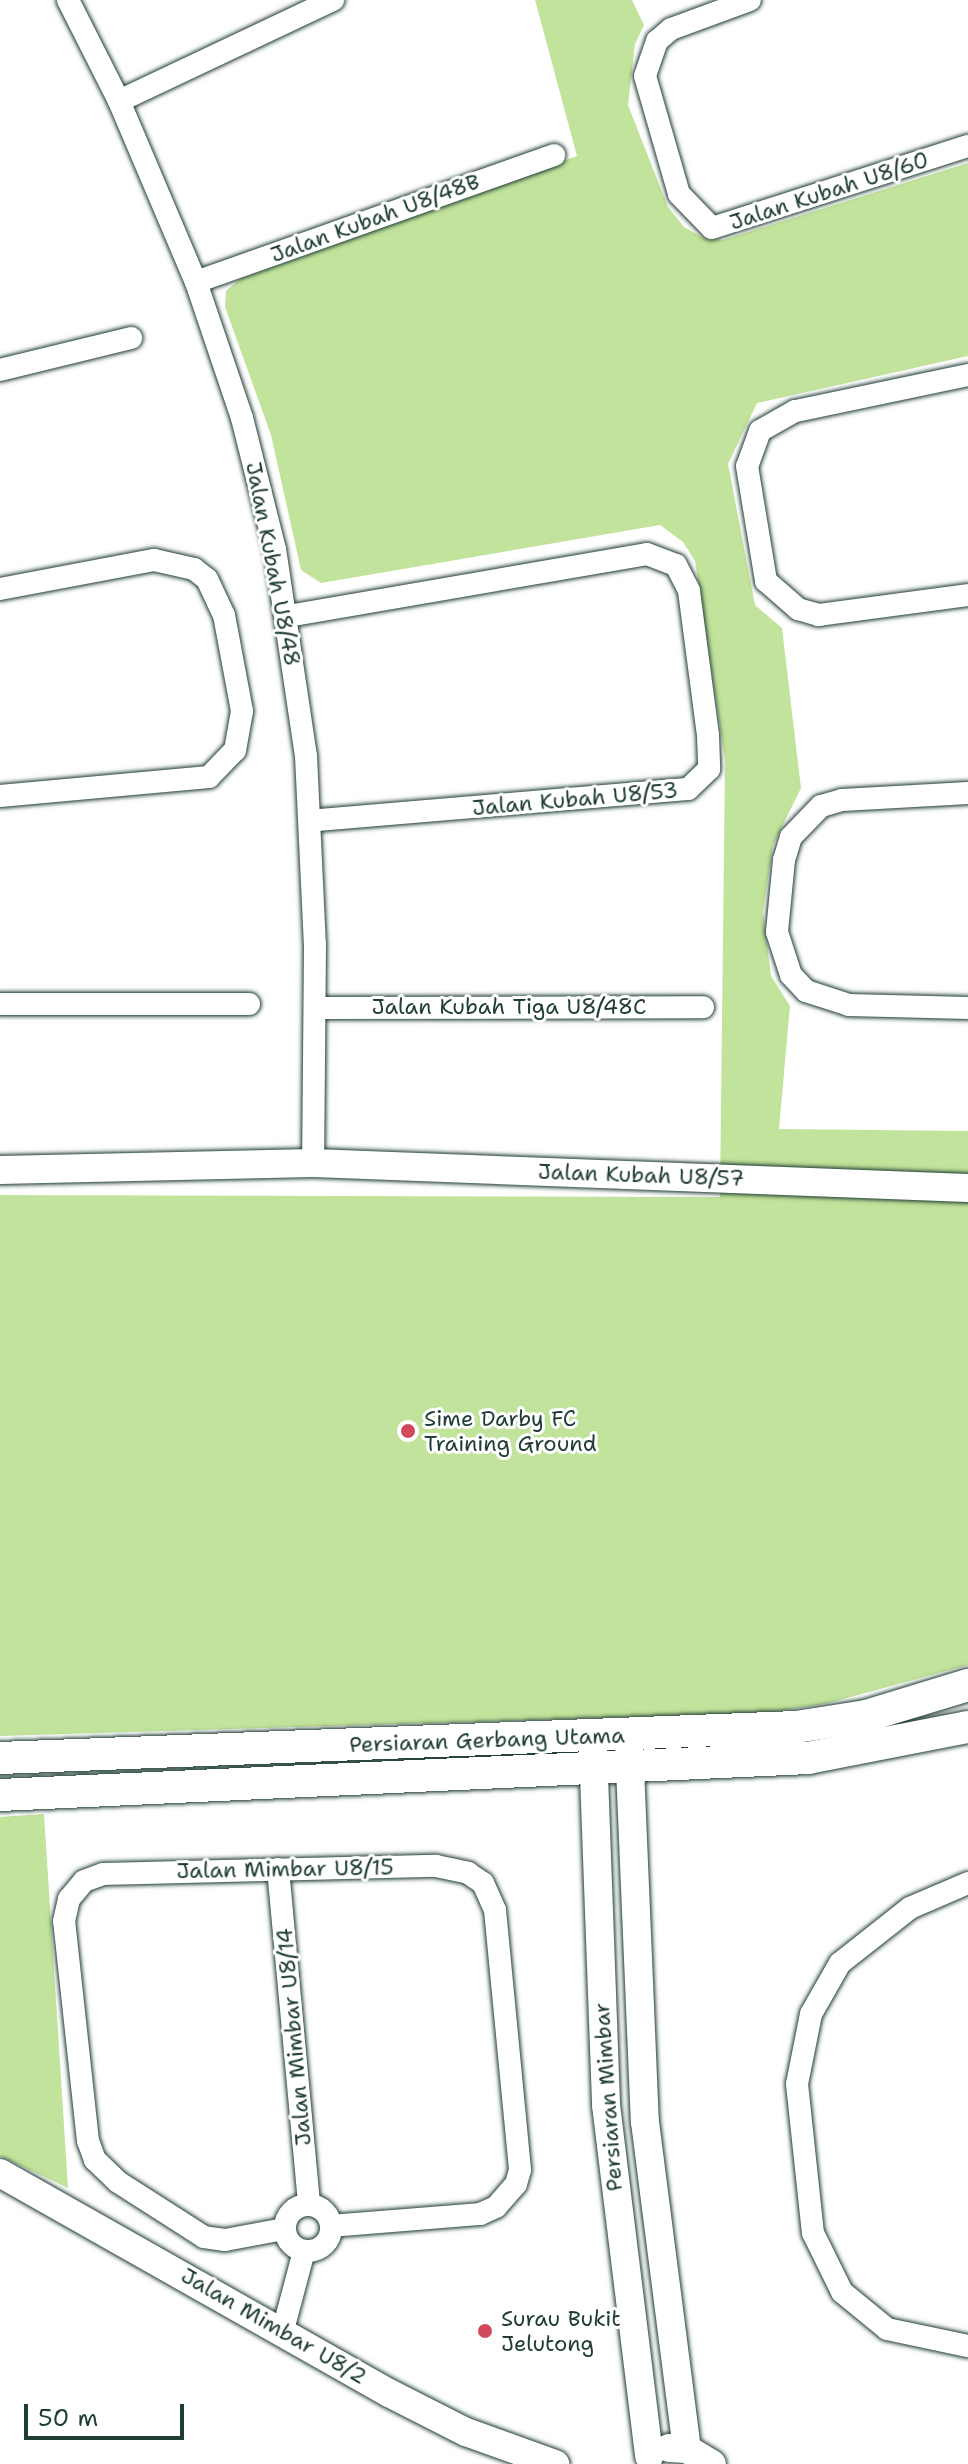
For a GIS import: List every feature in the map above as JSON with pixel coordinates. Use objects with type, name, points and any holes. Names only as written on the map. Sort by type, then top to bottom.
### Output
[{"type":"main road","name":"Persiaran Gerbang Utama","points":[[630,1751],[832,1722],[968,1685]]},
{"type":"main road","name":"Persiaran Gerbang Utama","points":[[0,1758],[630,1751],[808,1758],[968,1727]]},
{"type":"main road","name":"Persiaran Gerbang Utama","points":[[0,1795],[593,1752]]},
{"type":"street","name":"Jalan Kubah U8/48","points":[[68,0],[119,101],[196,282],[242,418],[288,616],[310,821],[315,1008],[313,1163]]},
{"type":"street","points":[[119,101],[333,0]]},
{"type":"street","name":"Jalan Kubah U8/60","points":[[750,0],[671,29],[657,41],[645,76],[679,194],[712,228],[968,146]]},
{"type":"street","name":"Jalan Kubah U8/48B","points":[[196,282],[554,155]]},
{"type":"street","points":[[0,370],[131,338]]},
{"type":"street","points":[[968,375],[795,411],[760,431],[747,466],[766,581],[798,609],[819,615],[968,595]]},
{"type":"street","name":"Jalan Kubah U8/53","points":[[288,616],[647,554],[676,565],[689,591],[708,735],[709,769],[688,789],[310,821]]},
{"type":"street","points":[[0,589],[154,560],[194,569],[207,579],[224,615],[242,711],[235,750],[209,777],[0,796]]},
{"type":"street","points":[[968,793],[842,800],[821,806],[791,837],[784,860],[777,932],[791,975],[806,991],[849,1005],[968,1008]]},
{"type":"street","points":[[0,1004],[249,1004]]},
{"type":"street","name":"Jalan Kubah Tiga U8/48C","points":[[315,1008],[703,1007]]},
{"type":"street","name":"Jalan Kubah U8/57","points":[[0,1170],[313,1163],[968,1188]]},
{"type":"street","name":"Persiaran Mimbar","points":[[630,1751],[646,2137],[687,2449]]},
{"type":"street","name":"Persiaran Mimbar","points":[[593,1752],[606,2105],[644,2460]]},
{"type":"street","name":"Jalan Mimbar U8/15","points":[[284,2229],[225,2240],[204,2237],[101,2168],[88,2141],[64,1921],[75,1889],[103,1874],[278,1869],[455,1868],[483,1883],[495,1910],[520,2170],[516,2184],[496,2207],[480,2214],[331,2226]]},
{"type":"street","name":"Jalan Mimbar U8/14","points":[[278,1869],[309,2204]]},
{"type":"street","points":[[968,1883],[910,1908],[840,1963],[811,2014],[797,2084],[813,2233],[842,2292],[887,2329],[968,2346]]},
{"type":"street","name":"Jalan Mimbar U8/2","points":[[0,2173],[453,2425],[555,2464]]},
{"type":"street","points":[[309,2204],[327,2214],[331,2226],[322,2246],[304,2251],[288,2241],[284,2229],[289,2214],[309,2204]]},
{"type":"street","points":[[283,2330],[304,2251]]},
{"type":"street","points":[[644,2460],[687,2449],[712,2464]]},
{"type":"green space","points":[[535,0],[632,0],[644,25],[635,44],[628,105],[668,207],[684,227],[702,237],[723,240],[968,163],[968,356],[757,403],[728,464],[755,605],[782,628],[801,788],[773,845],[763,912],[771,976],[790,1006],[779,1129],[968,1131],[968,1665],[825,1704],[764,1713],[0,1736],[0,1195],[720,1197],[725,760],[695,561],[683,542],[660,525],[321,583],[301,570],[271,435],[225,307],[226,291],[240,279],[577,156]]},
{"type":"green space","points":[[44,1814],[68,2188],[0,2156],[0,1817]]},
{"type":"place","name":"Sime Darby FC Training Ground","points":[[408,1431]]},
{"type":"place","name":"Surau Bukit Jelutong","points":[[485,2331]]}]
